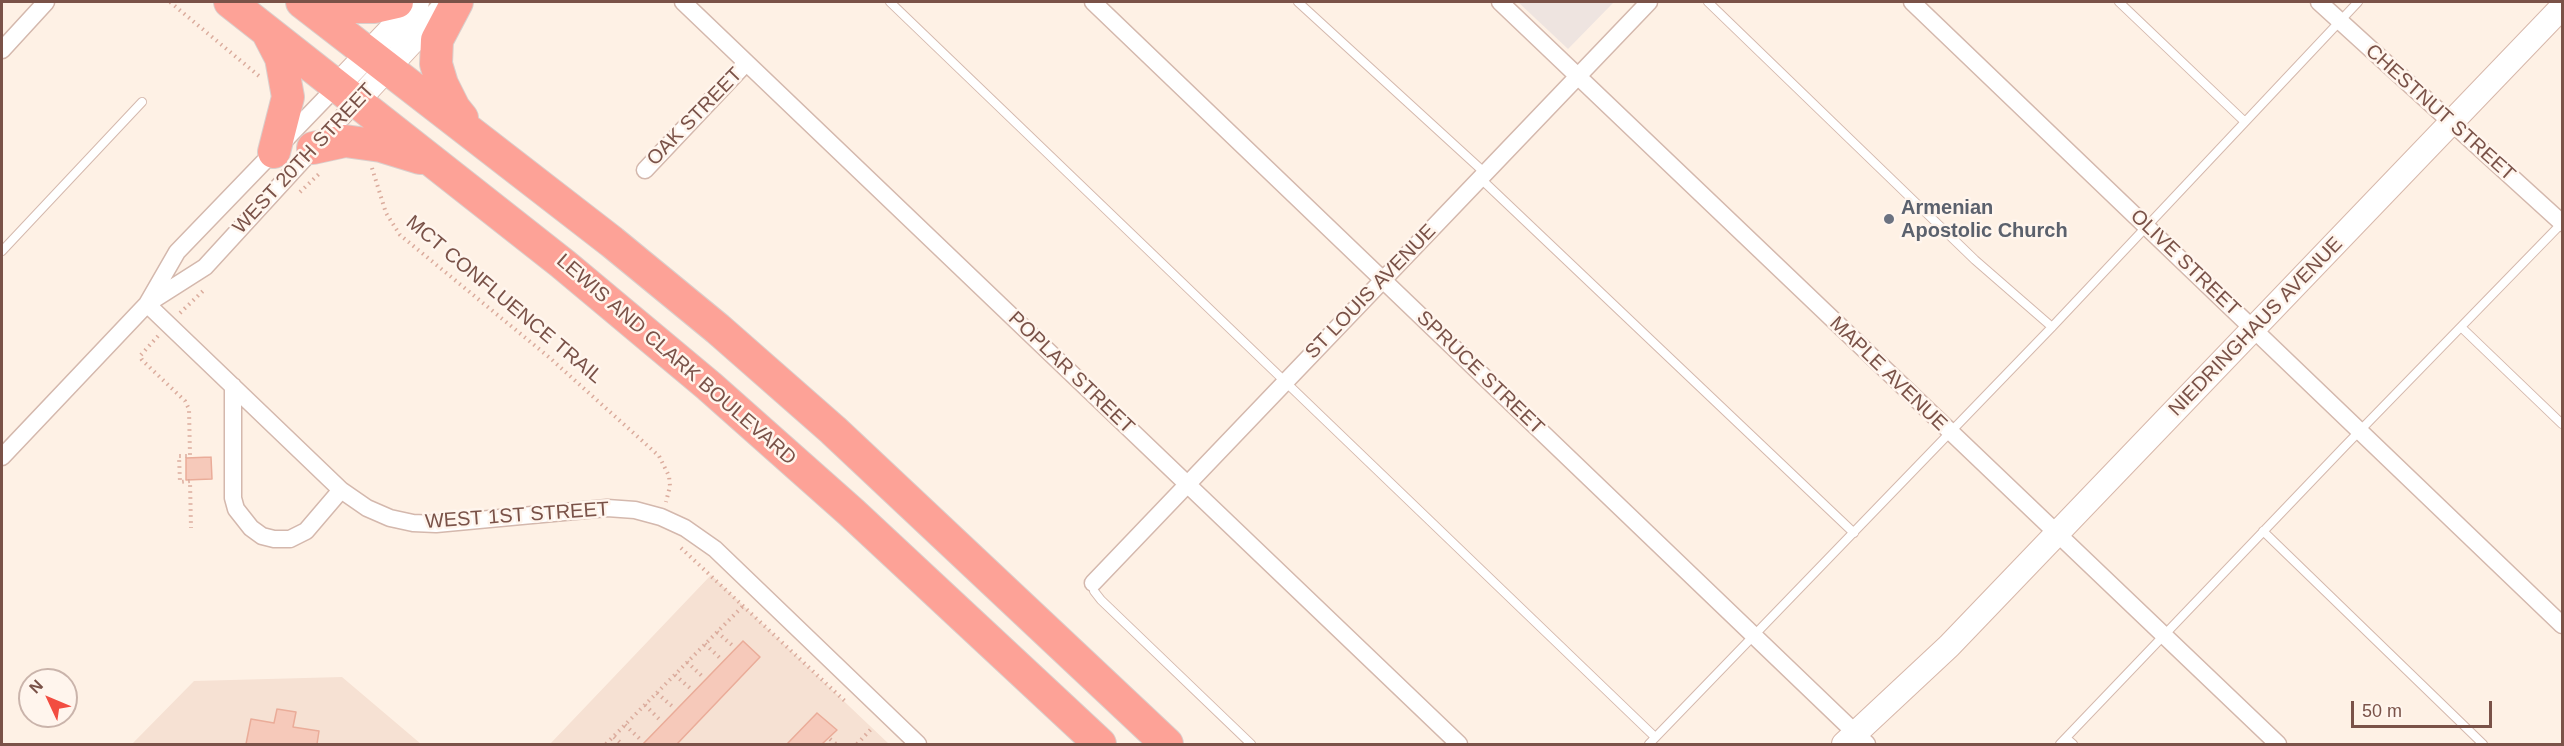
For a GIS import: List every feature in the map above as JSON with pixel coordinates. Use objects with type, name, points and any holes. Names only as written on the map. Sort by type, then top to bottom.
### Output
[{"type":"highway","name":"LEWIS AND CLARK BOULEVARD","points":[[230,2],[448,171],[709,386],[851,512],[1100,744]]},
{"type":"highway","points":[[302,2],[476,135],[709,322],[833,430],[1167,744]]},
{"type":"highway","points":[[320,2],[353,7],[375,7],[398,2]]},
{"type":"highway","points":[[457,2],[437,40],[436,64],[442,84],[454,108],[476,135]]},
{"type":"highway","points":[[266,29],[281,58],[288,97],[274,152]]},
{"type":"highway","points":[[321,158],[345,141],[410,154],[448,171]]},
{"type":"street","points":[[2,50],[46,2]]},
{"type":"street","name":"WEST 20TH STREET","points":[[378,60],[417,2]]},
{"type":"street","name":"WEST 20TH STREET","points":[[147,304],[177,252],[274,152],[348,92],[378,60],[450,2]]},
{"type":"street","name":"POPLAR STREET","points":[[682,2],[1459,744]]},
{"type":"street","name":"SPRUCE STREET","points":[[1093,2],[1755,637],[1860,742]]},
{"type":"street","name":"MAPLE AVENUE","points":[[1500,2],[2278,744]]},
{"type":"street","name":"ST LOUIS AVENUE","points":[[1093,583],[1649,2]]},
{"type":"street","name":"OLIVE STREET","points":[[1912,2],[2562,625]]},
{"type":"street","name":"CHESTNUT STREET","points":[[2319,2],[2562,223]]},
{"type":"street","name":"NIEDRINGHAUS AVENUE","points":[[1860,742],[1949,646],[2562,7]]},
{"type":"street","name":"OAK STREET","points":[[645,170],[746,63]]},
{"type":"street","name":"WEST 20TH STREET","points":[[4,448],[147,304],[205,267],[321,158],[348,92]]},
{"type":"street","name":"WEST 1ST STREET","points":[[147,304],[341,490],[367,508],[390,518],[413,523],[436,524],[607,508],[635,510],[661,517],[685,528],[715,549],[918,744]]},
{"type":"street","points":[[232,387],[233,498],[236,508],[251,528],[262,536],[290,539],[306,531],[341,490]]},
{"type":"lane","points":[[890,2],[1656,737]]},
{"type":"lane","points":[[1298,2],[1483,175],[1854,533]]},
{"type":"lane","points":[[1708,2],[1975,260],[2052,327]]},
{"type":"lane","points":[[2119,2],[2245,122]]},
{"type":"lane","points":[[1649,744],[1755,637],[2052,327],[2358,2]]},
{"type":"lane","points":[[2,251],[142,102]]},
{"type":"lane","points":[[2066,742],[2263,531],[2562,223]]},
{"type":"lane","points":[[2461,327],[2562,424]]},
{"type":"lane","points":[[2263,531],[2483,744]]},
{"type":"lane","points":[[1093,583],[1094,591],[1101,600],[1251,744]]},
{"type":"path","points":[[170,2],[260,77],[288,97]]},
{"type":"path","name":"MCT CONFLUENCE TRAIL","points":[[359,143],[370,163],[386,213],[400,235],[550,358],[659,456],[665,465],[670,486],[661,517]]},
{"type":"path","points":[[298,194],[321,158]]},
{"type":"path","points":[[191,528],[190,482],[180,482],[179,456],[190,456],[189,408],[185,401],[140,356],[209,284]]},
{"type":"path","points":[[679,547],[856,711]]},
{"type":"path","points":[[606,744],[744,605]]},
{"type":"path","points":[[717,632],[733,646]]},
{"type":"path","points":[[705,644],[721,659]]},
{"type":"path","points":[[687,662],[703,677]]},
{"type":"path","points":[[675,675],[691,689]]},
{"type":"path","points":[[657,693],[673,707]]},
{"type":"path","points":[[645,705],[660,720]]},
{"type":"path","points":[[864,719],[879,733]]},
{"type":"path","points":[[625,725],[641,740]]},
{"type":"path","points":[[856,744],[873,727]]},
{"type":"path","points":[[614,737],[622,744]]},
{"type":"path","points":[[830,739],[836,744]]},
{"type":"shaded area","points":[[1518,2],[1614,2],[1568,49]]},
{"type":"shaded area","points":[[711,575],[889,744],[550,744]]},
{"type":"shaded area","points":[[342,677],[421,744],[132,744],[194,681]]},
{"type":"building","points":[[211,457],[212,479],[186,480],[186,458]]},
{"type":"building","points":[[743,641],[760,657],[677,744],[643,744]]},
{"type":"building","points":[[277,709],[296,712],[293,727],[319,731],[317,744],[246,744],[251,719],[274,723]]},
{"type":"building","points":[[817,713],[837,730],[822,744],[787,744]]},
{"type":"place","name":"Armenian Apostolic Church","points":[[1889,219]]}]
